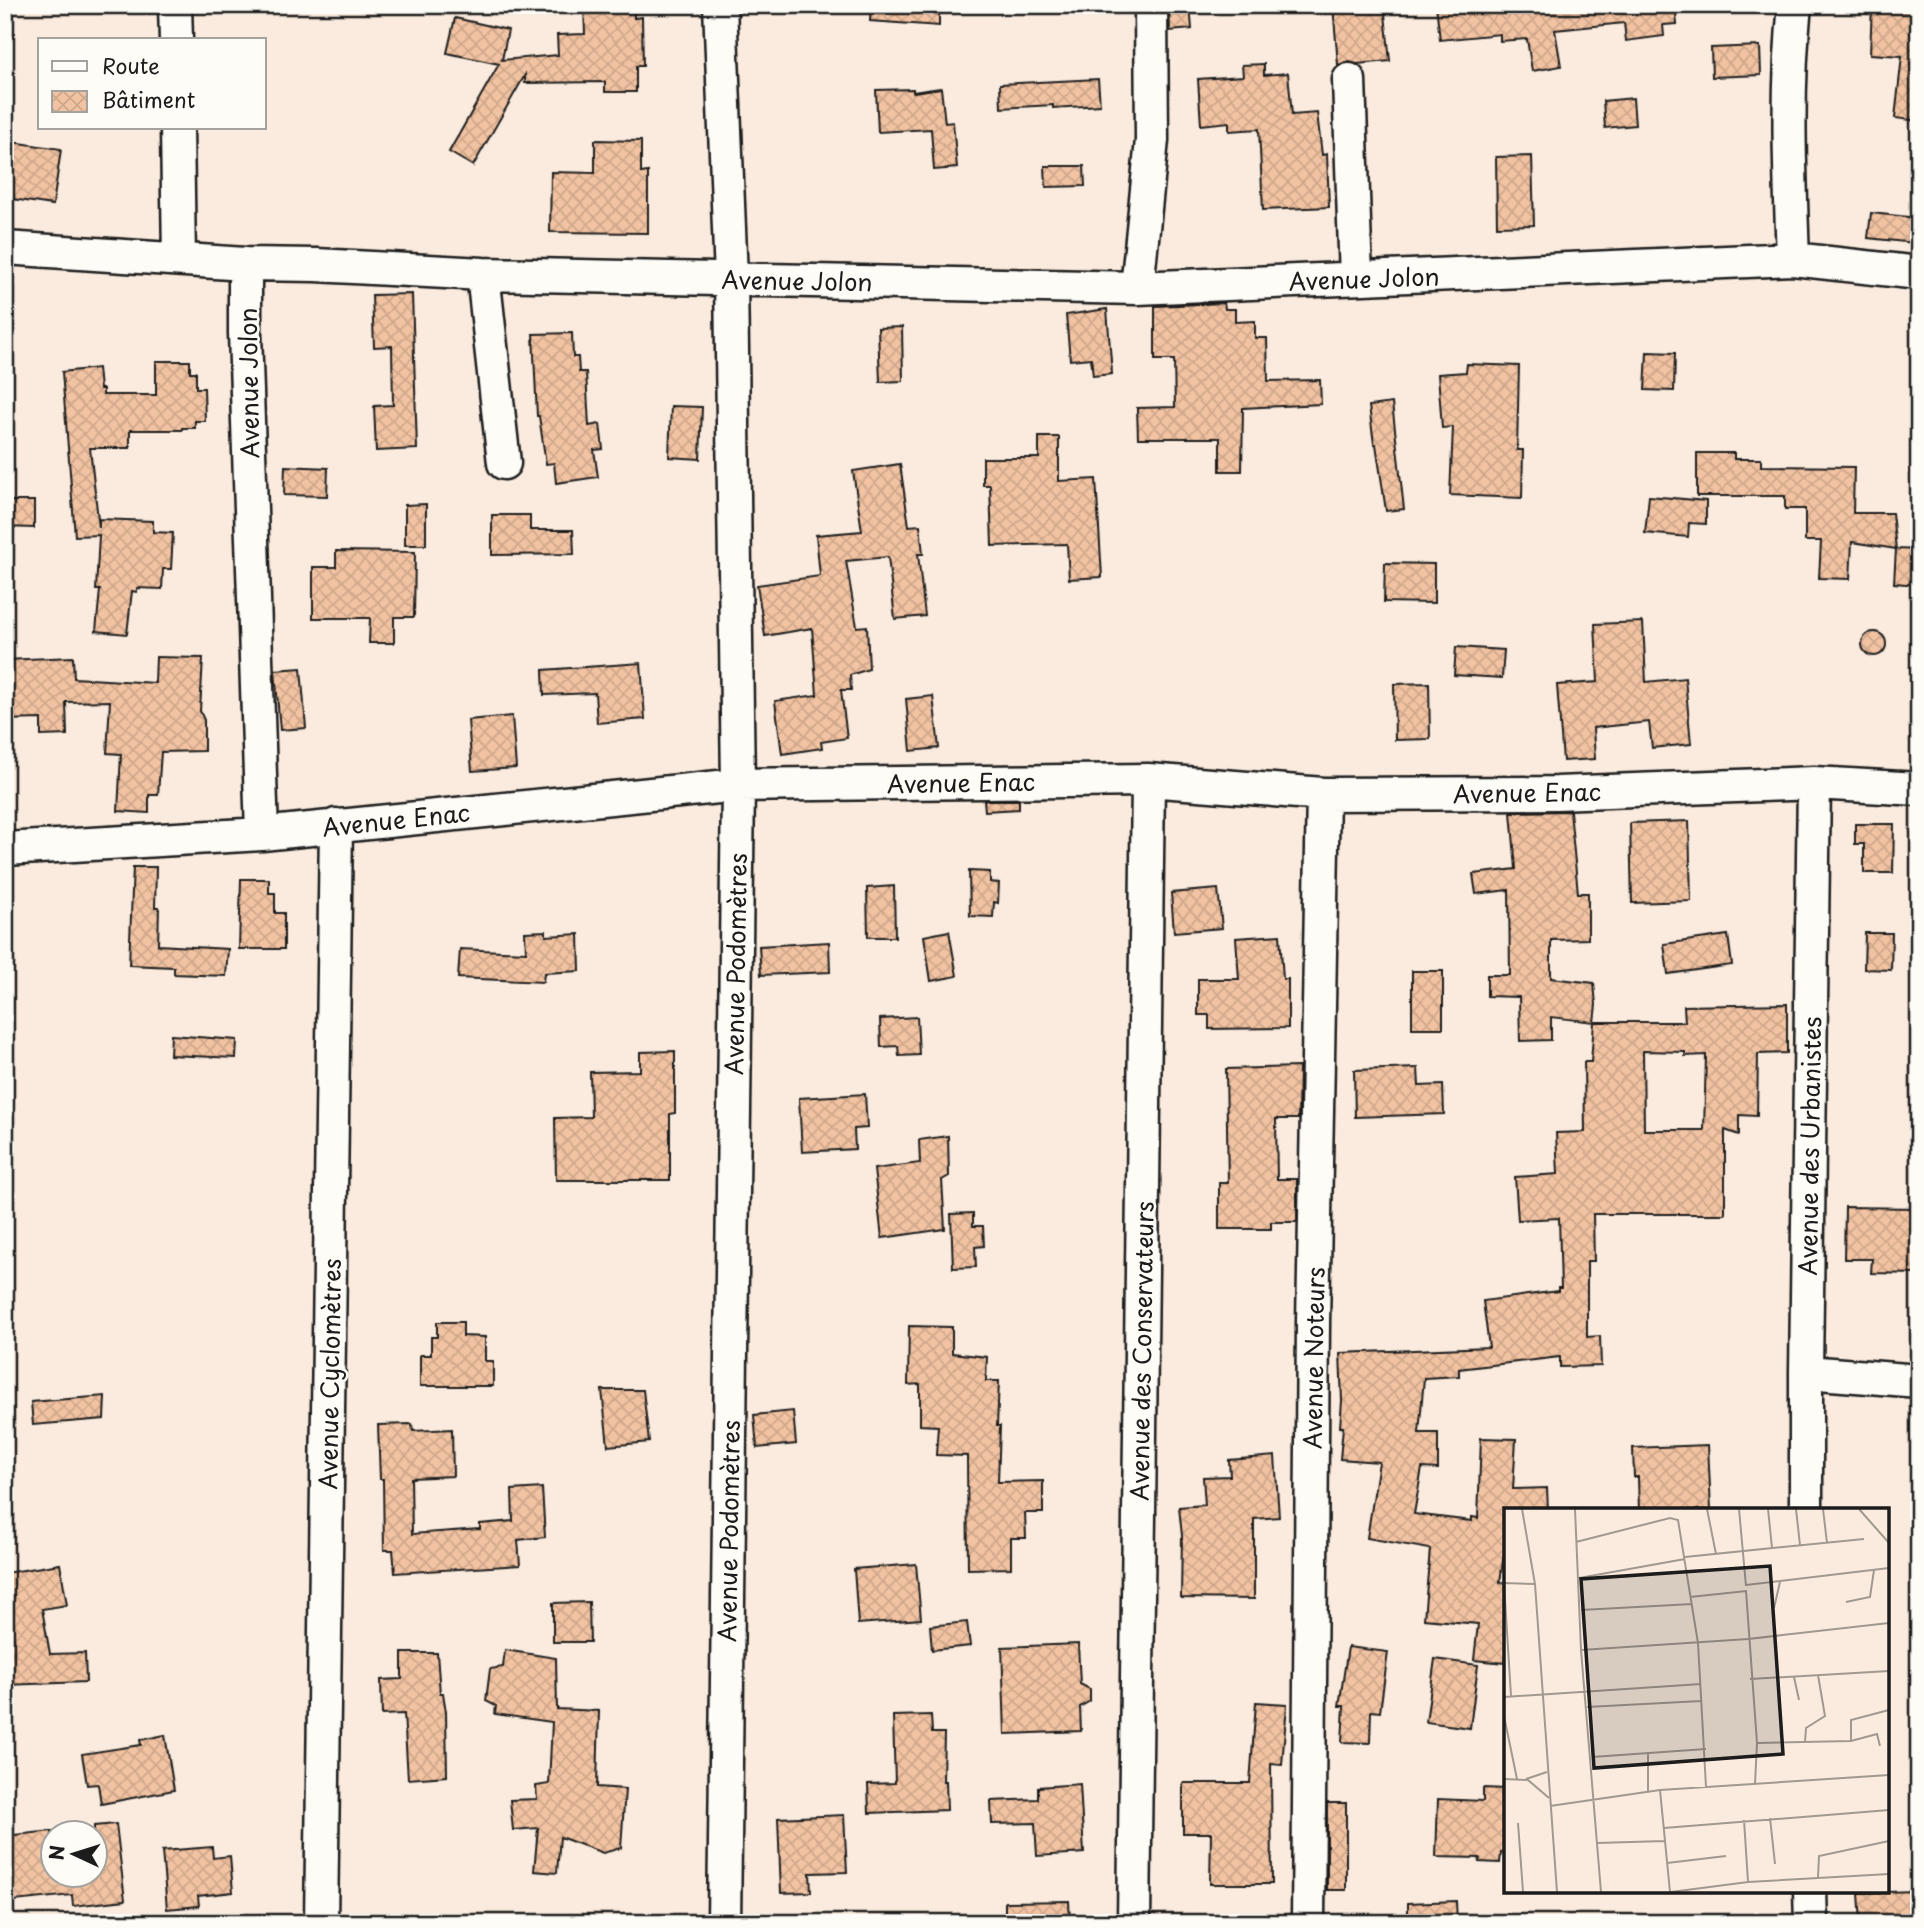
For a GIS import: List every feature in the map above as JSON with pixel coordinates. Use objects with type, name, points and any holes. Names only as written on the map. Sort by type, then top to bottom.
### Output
[{"type":"street","points":[[175,5],[176,38]]},
{"type":"street","name":"Avenue Podomètres","points":[[720,5],[731,278],[738,785],[724,1923]]},
{"type":"street","points":[[1137,288],[1152,140],[1151,5]]},
{"type":"street","points":[[1793,259],[1788,112],[1795,5]]},
{"type":"street","points":[[1349,80],[1356,278]]},
{"type":"street","points":[[177,130],[178,259]]},
{"type":"street","points":[[5,247],[245,264]]},
{"type":"street","name":"Avenue Jolon","points":[[262,834],[245,264],[483,274],[1137,288],[1793,259],[1919,273]]},
{"type":"street","points":[[483,274],[504,463]]},
{"type":"street","name":"Avenue Enac","points":[[5,849],[262,834],[738,785],[1148,780],[1323,794],[1557,793],[1814,783],[1919,789]]},
{"type":"street","name":"Avenue des Conservateurs","points":[[1134,1923],[1148,780]]},
{"type":"street","name":"Avenue des Urbanistes","points":[[1806,1508],[1805,1372],[1814,783]]},
{"type":"street","name":"Avenue Noteurs","points":[[1308,1923],[1314,1309],[1323,794]]},
{"type":"street","name":"Avenue Cyclomètres","points":[[321,1923],[336,825]]},
{"type":"street","points":[[1805,1372],[1919,1381]]},
{"type":"street","points":[[1810,1893],[1811,1923]]},
{"type":"building","points":[[871,5],[939,5],[939,26],[870,21]]},
{"type":"building","points":[[1169,5],[1190,5],[1192,29],[1170,31]]},
{"type":"building","points":[[1333,5],[1384,5],[1390,61],[1357,64],[1348,62],[1338,65]]},
{"type":"building","points":[[1436,5],[1566,5],[1566,9],[1601,5],[1675,5],[1677,24],[1663,25],[1664,36],[1626,41],[1624,23],[1555,30],[1561,66],[1532,71],[1527,39],[1500,41],[1500,34],[1440,40]]},
{"type":"building","points":[[1872,5],[1919,5],[1919,121],[1895,118],[1902,56],[1870,54]]},
{"type":"building","points":[[634,6],[634,18],[642,17],[643,66],[636,66],[636,92],[605,92],[605,82],[525,83],[525,75],[473,166],[449,152],[499,64],[447,53],[455,18],[508,30],[502,60],[558,55],[557,35],[585,34],[584,7]]},
{"type":"building","points":[[1760,46],[1761,75],[1712,77],[1711,48]]},
{"type":"building","points":[[1264,64],[1264,75],[1288,73],[1292,115],[1317,113],[1322,155],[1327,154],[1329,207],[1263,210],[1259,129],[1229,131],[1229,122],[1201,125],[1198,79],[1243,76],[1242,65]]},
{"type":"building","points":[[1098,79],[1100,105],[1001,108],[1000,84]]},
{"type":"building","points":[[941,88],[945,123],[953,122],[957,168],[934,170],[931,129],[878,132],[876,90],[913,89],[913,92]]},
{"type":"building","points":[[1633,98],[1635,125],[1605,128],[1603,101]]},
{"type":"building","points":[[595,140],[641,141],[641,173],[648,172],[648,233],[550,232],[551,172],[595,173]]},
{"type":"building","points":[[12,142],[61,149],[53,205],[5,198]]},
{"type":"building","points":[[1532,156],[1534,225],[1497,226],[1496,157]]},
{"type":"building","points":[[1045,166],[1084,166],[1085,186],[1046,187]]},
{"type":"building","points":[[1871,213],[1917,218],[1914,243],[1868,238]]},
{"type":"building","points":[[412,294],[417,449],[376,451],[374,406],[393,405],[392,346],[374,347],[372,295]]},
{"type":"building","points":[[1224,303],[1225,309],[1235,309],[1235,322],[1255,321],[1255,338],[1267,338],[1268,381],[1320,380],[1321,404],[1243,408],[1242,471],[1220,471],[1220,438],[1138,438],[1137,408],[1175,407],[1174,360],[1155,360],[1155,306]]},
{"type":"building","points":[[1107,309],[1112,374],[1093,376],[1091,358],[1070,360],[1066,315]]},
{"type":"building","points":[[902,327],[903,381],[880,382],[878,328]]},
{"type":"building","points":[[572,333],[573,357],[578,357],[579,372],[586,372],[589,426],[600,424],[603,449],[594,450],[598,477],[556,483],[554,463],[546,464],[537,416],[533,334]]},
{"type":"building","points":[[1647,352],[1675,353],[1674,391],[1645,390]]},
{"type":"building","points":[[156,361],[190,361],[190,372],[196,372],[196,388],[204,388],[205,421],[195,421],[195,428],[182,430],[130,430],[130,448],[90,448],[99,528],[99,519],[153,521],[153,532],[173,533],[171,569],[163,569],[162,589],[137,588],[137,592],[132,591],[127,634],[96,631],[100,590],[96,590],[99,535],[75,536],[62,372],[98,368],[103,395],[156,395]]},
{"type":"building","points":[[1467,364],[1519,366],[1517,450],[1523,450],[1522,498],[1450,495],[1453,427],[1442,428],[1438,374],[1466,372]]},
{"type":"building","points":[[1392,403],[1404,509],[1386,511],[1369,406]]},
{"type":"building","points":[[671,406],[702,407],[700,459],[669,457]]},
{"type":"building","points":[[1039,437],[1059,437],[1059,481],[1096,479],[1102,577],[1069,579],[1067,544],[992,546],[990,485],[983,485],[983,458],[1039,458]]},
{"type":"building","points":[[1697,453],[1734,453],[1734,459],[1761,459],[1761,466],[1854,467],[1853,513],[1892,513],[1896,549],[1852,542],[1850,579],[1819,578],[1821,541],[1805,541],[1805,509],[1785,509],[1785,496],[1697,496]]},
{"type":"building","points":[[900,464],[909,526],[920,525],[923,554],[918,554],[925,616],[895,619],[888,557],[846,561],[857,627],[867,626],[869,669],[850,675],[851,690],[841,690],[847,738],[821,742],[822,748],[782,754],[775,701],[817,695],[812,628],[765,636],[757,585],[820,576],[816,535],[862,531],[853,471]]},
{"type":"building","points":[[285,466],[328,468],[327,496],[284,495]]},
{"type":"building","points":[[1649,496],[1706,501],[1706,524],[1689,523],[1688,537],[1645,533]]},
{"type":"building","points":[[5,501],[34,501],[34,528],[5,527]]},
{"type":"building","points":[[426,504],[426,545],[405,545],[405,505]]},
{"type":"building","points":[[492,515],[530,515],[530,530],[573,530],[574,554],[492,555]]},
{"type":"building","points":[[1896,549],[1919,550],[1919,585],[1894,583]]},
{"type":"building","points":[[336,551],[415,552],[414,617],[394,617],[394,643],[369,643],[370,618],[313,618],[313,567],[336,567]]},
{"type":"building","points":[[1385,563],[1434,564],[1434,603],[1384,602]]},
{"type":"building","points":[[1643,622],[1646,682],[1685,678],[1691,744],[1652,748],[1649,722],[1593,728],[1595,759],[1563,761],[1557,685],[1598,682],[1595,624]]},
{"type":"building","points":[[1874,632],[1883,635],[1886,644],[1883,653],[1874,656],[1865,653],[1862,644],[1865,635]]},
{"type":"building","points":[[1456,647],[1504,650],[1502,678],[1454,675]]},
{"type":"building","points":[[73,657],[74,678],[155,683],[156,657],[203,658],[200,711],[204,720],[204,751],[161,752],[158,795],[149,795],[149,813],[118,811],[121,754],[107,753],[110,701],[66,702],[67,735],[41,736],[41,719],[5,720],[5,660]]},
{"type":"building","points":[[641,663],[645,719],[597,723],[595,693],[544,695],[543,670]]},
{"type":"building","points":[[301,668],[306,728],[280,730],[275,670]]},
{"type":"building","points":[[1429,683],[1430,739],[1395,740],[1394,684]]},
{"type":"building","points":[[933,696],[939,748],[911,751],[906,699]]},
{"type":"building","points":[[512,716],[516,768],[472,771],[468,720]]},
{"type":"building","points":[[984,800],[1019,800],[1019,809],[985,811]]},
{"type":"building","points":[[1570,811],[1578,893],[1588,893],[1588,939],[1551,940],[1551,978],[1594,983],[1594,1022],[1551,1017],[1551,1040],[1520,1041],[1519,997],[1487,996],[1487,975],[1510,975],[1509,890],[1476,894],[1473,874],[1516,869],[1511,812]]},
{"type":"building","points":[[1689,821],[1691,901],[1632,903],[1630,823]]},
{"type":"building","points":[[1855,824],[1894,824],[1893,873],[1864,873],[1864,844],[1855,844]]},
{"type":"building","points":[[133,867],[156,867],[158,945],[228,949],[226,976],[174,974],[174,967],[129,965]]},
{"type":"building","points":[[969,871],[990,872],[990,882],[999,883],[998,903],[994,902],[993,917],[970,916]]},
{"type":"building","points":[[241,879],[269,879],[269,893],[275,893],[275,913],[284,913],[284,949],[239,949]]},
{"type":"building","points":[[894,886],[895,937],[868,937],[867,888]]},
{"type":"building","points":[[1218,889],[1222,928],[1174,932],[1171,893]]},
{"type":"building","points":[[546,931],[546,936],[579,934],[580,971],[544,973],[543,982],[458,978],[460,949],[526,952],[525,932]]},
{"type":"building","points":[[949,931],[957,976],[931,981],[924,936]]},
{"type":"building","points":[[1865,933],[1892,933],[1891,970],[1864,969]]},
{"type":"building","points":[[1280,935],[1283,979],[1288,979],[1288,1028],[1209,1029],[1209,1015],[1198,1015],[1198,979],[1239,979],[1236,938]]},
{"type":"building","points":[[1728,935],[1732,965],[1668,974],[1664,944]]},
{"type":"building","points":[[829,942],[830,972],[761,975],[759,946]]},
{"type":"building","points":[[1412,971],[1443,971],[1443,1028],[1412,1028]]},
{"type":"building","points":[[1787,1004],[1787,1053],[1758,1054],[1757,1116],[1739,1115],[1739,1135],[1725,1130],[1725,1214],[1593,1214],[1594,1261],[1587,1261],[1587,1337],[1600,1336],[1601,1366],[1560,1367],[1560,1357],[1459,1369],[1459,1376],[1424,1378],[1419,1433],[1438,1433],[1438,1469],[1422,1468],[1414,1514],[1472,1521],[1472,1517],[1478,1518],[1481,1438],[1516,1439],[1513,1489],[1547,1488],[1548,1508],[1504,1508],[1504,1554],[1500,1582],[1504,1583],[1504,1663],[1474,1660],[1478,1624],[1424,1619],[1430,1549],[1367,1538],[1379,1462],[1340,1459],[1343,1427],[1340,1427],[1340,1353],[1489,1347],[1483,1301],[1558,1291],[1558,1288],[1561,1288],[1559,1218],[1518,1220],[1515,1177],[1558,1174],[1556,1133],[1585,1132],[1584,1062],[1591,1062],[1594,1022],[1685,1022],[1684,1006]],"holes":[[[1643,1051],[1685,1052],[1685,1056],[1706,1055],[1704,1130],[1644,1130]]]},
{"type":"building","points":[[917,1017],[919,1055],[899,1056],[898,1046],[881,1047],[880,1019]]},
{"type":"building","points":[[171,1035],[237,1040],[236,1058],[170,1055]]},
{"type":"building","points":[[675,1051],[675,1113],[670,1114],[670,1180],[556,1180],[555,1118],[591,1117],[590,1072],[640,1071],[640,1052]]},
{"type":"building","points":[[1299,1067],[1298,1119],[1276,1119],[1277,1179],[1297,1179],[1297,1222],[1271,1222],[1271,1229],[1219,1229],[1219,1183],[1228,1183],[1226,1069]]},
{"type":"building","points":[[1418,1068],[1419,1086],[1443,1085],[1444,1114],[1355,1117],[1354,1070]]},
{"type":"building","points":[[865,1094],[867,1128],[854,1129],[855,1149],[802,1152],[799,1098]]},
{"type":"building","points":[[948,1136],[949,1176],[942,1180],[945,1229],[882,1238],[874,1169],[920,1163],[919,1140]]},
{"type":"building","points":[[1845,1207],[1919,1208],[1917,1274],[1871,1273],[1872,1259],[1844,1259]]},
{"type":"building","points":[[973,1213],[973,1226],[983,1226],[984,1246],[975,1247],[976,1267],[953,1268],[951,1214]]},
{"type":"building","points":[[437,1322],[463,1322],[463,1336],[485,1337],[485,1361],[493,1361],[493,1386],[420,1386],[420,1355],[431,1355],[431,1337],[437,1337]]},
{"type":"building","points":[[909,1326],[952,1327],[952,1353],[987,1357],[986,1381],[999,1381],[998,1482],[1043,1481],[1043,1513],[1025,1513],[1026,1538],[1011,1538],[1011,1568],[968,1569],[967,1456],[936,1455],[938,1426],[920,1425],[920,1384],[908,1385]]},
{"type":"building","points":[[602,1390],[643,1390],[649,1442],[608,1446]]},
{"type":"building","points":[[105,1396],[104,1419],[33,1425],[31,1402]]},
{"type":"building","points":[[793,1411],[796,1444],[757,1448],[754,1415]]},
{"type":"building","points":[[412,1424],[413,1431],[452,1429],[453,1476],[411,1478],[412,1534],[480,1529],[480,1524],[513,1521],[512,1490],[542,1488],[545,1537],[518,1540],[520,1565],[395,1573],[393,1550],[384,1550],[383,1479],[380,1479],[378,1425]]},
{"type":"building","points":[[1708,1445],[1711,1508],[1639,1508],[1638,1477],[1634,1477],[1633,1448]]},
{"type":"building","points":[[1275,1456],[1279,1517],[1254,1519],[1254,1599],[1181,1598],[1182,1536],[1179,1507],[1205,1505],[1203,1477],[1230,1476],[1229,1460]]},
{"type":"building","points":[[60,1564],[67,1605],[42,1609],[50,1654],[85,1653],[86,1682],[5,1685],[5,1656],[11,1656],[5,1620],[5,1573]]},
{"type":"building","points":[[916,1564],[921,1619],[858,1624],[854,1569]]},
{"type":"building","points":[[589,1602],[590,1642],[553,1642],[553,1603]]},
{"type":"building","points":[[967,1622],[970,1646],[932,1650],[930,1626]]},
{"type":"building","points":[[1078,1644],[1080,1684],[1090,1689],[1090,1701],[1080,1707],[1081,1731],[1005,1734],[1002,1647]]},
{"type":"building","points":[[1348,1647],[1388,1652],[1380,1712],[1371,1711],[1370,1743],[1342,1742],[1344,1706],[1339,1706]]},
{"type":"building","points":[[505,1650],[556,1658],[557,1709],[599,1711],[597,1787],[625,1789],[621,1848],[603,1853],[560,1837],[557,1873],[534,1871],[538,1828],[513,1830],[510,1800],[537,1799],[536,1786],[549,1784],[552,1722],[495,1714],[496,1706],[486,1701],[490,1669],[503,1667]]},
{"type":"building","points":[[402,1653],[437,1653],[440,1693],[443,1693],[446,1712],[447,1776],[408,1779],[404,1714],[382,1715],[381,1680],[402,1679]]},
{"type":"building","points":[[1435,1659],[1478,1665],[1470,1728],[1426,1722]]},
{"type":"building","points":[[1256,1702],[1287,1704],[1282,1765],[1271,1764],[1272,1884],[1210,1884],[1211,1833],[1183,1833],[1183,1783],[1250,1783]]},
{"type":"building","points":[[931,1715],[932,1733],[944,1733],[943,1781],[946,1781],[947,1810],[869,1813],[868,1784],[895,1783],[893,1716]]},
{"type":"building","points":[[165,1735],[174,1790],[101,1804],[98,1784],[87,1785],[82,1754],[141,1745],[140,1740]]},
{"type":"building","points":[[1080,1784],[1084,1853],[1037,1856],[1035,1823],[992,1824],[991,1801],[1038,1799],[1038,1787]]},
{"type":"building","points":[[1483,1788],[1504,1789],[1504,1854],[1501,1853],[1500,1863],[1479,1862],[1480,1858],[1436,1857],[1438,1799],[1483,1801]]},
{"type":"building","points":[[1327,1803],[1346,1803],[1346,1890],[1327,1890]]},
{"type":"building","points":[[844,1815],[847,1872],[810,1873],[811,1892],[781,1893],[778,1818]]},
{"type":"building","points":[[116,1824],[125,1900],[73,1906],[72,1895],[5,1902],[5,1836],[38,1832],[38,1890],[108,1890],[108,1825]]},
{"type":"building","points":[[212,1847],[213,1858],[230,1856],[233,1892],[198,1896],[199,1906],[167,1909],[162,1851]]},
{"type":"building","points":[[1914,1891],[1915,1923],[1861,1923],[1859,1893]]},
{"type":"building","points":[[1069,1901],[1070,1923],[1005,1923],[1005,1902]]},
{"type":"building","points":[[1456,1901],[1457,1923],[1408,1923],[1408,1903]]}]
